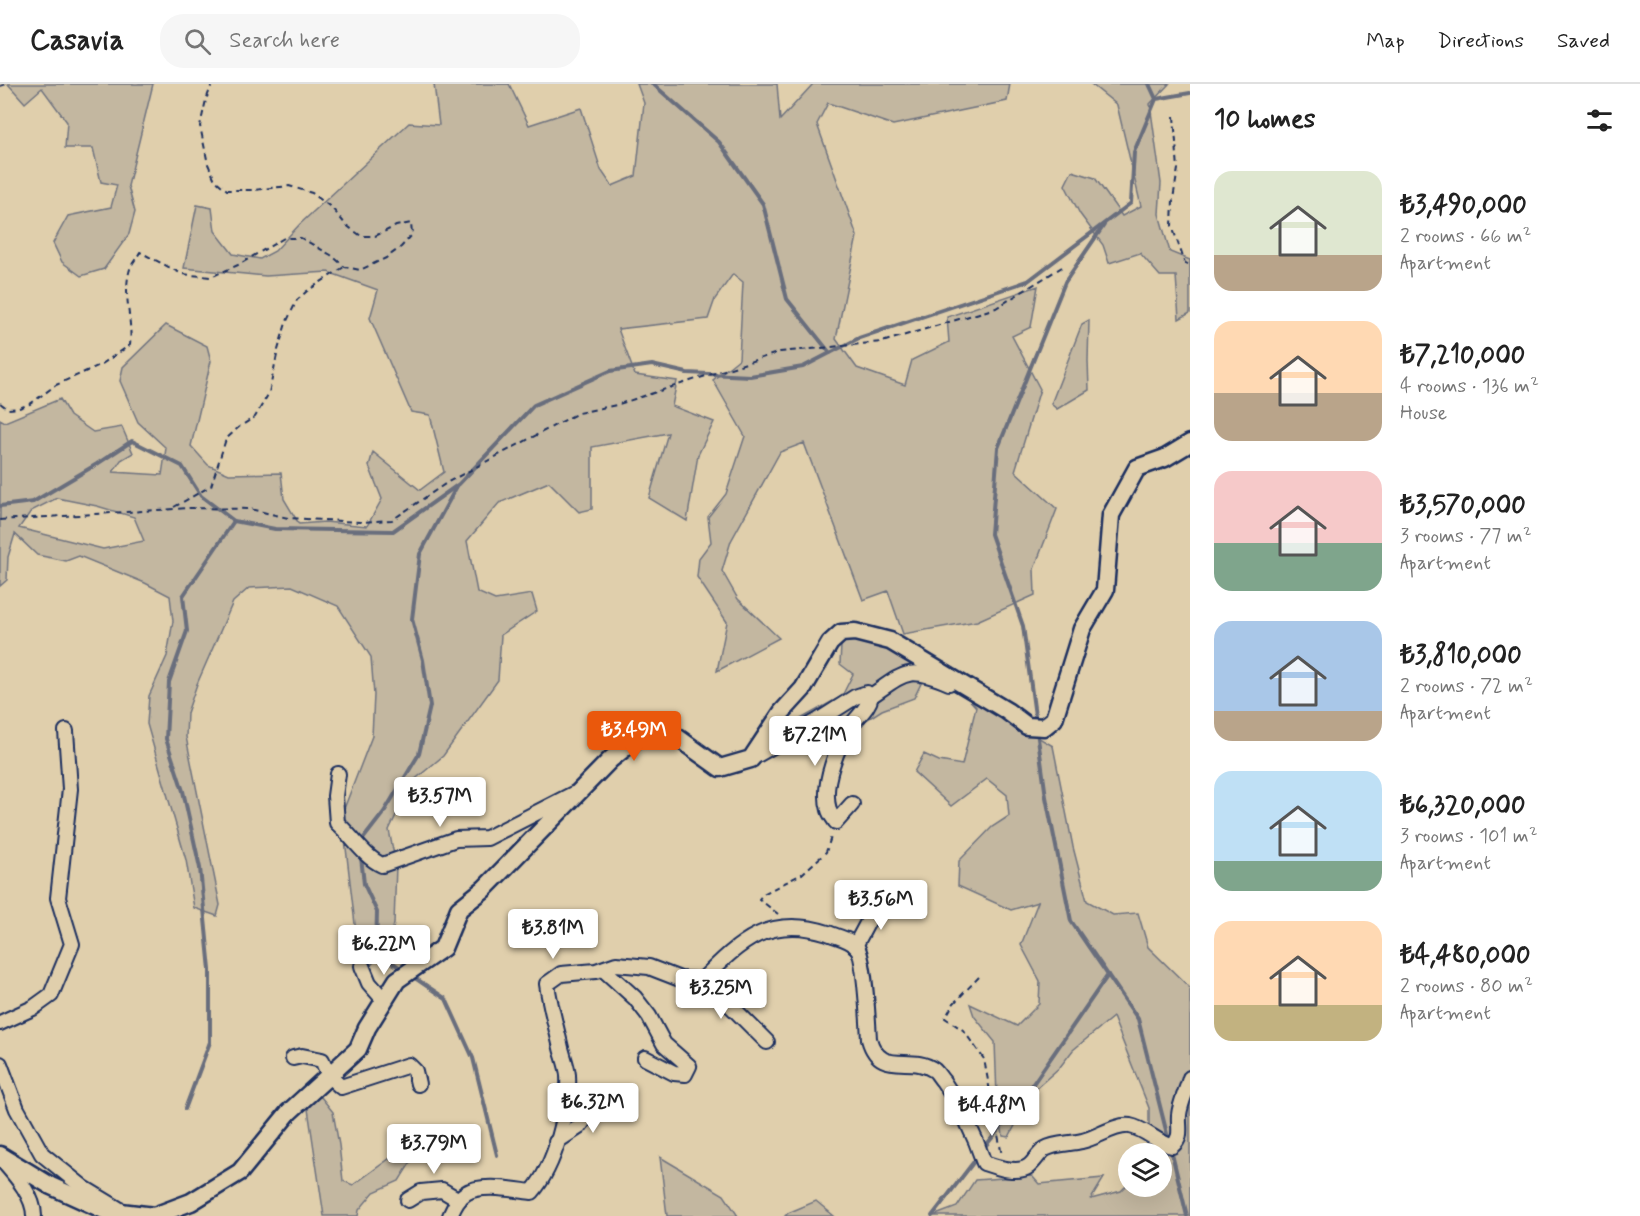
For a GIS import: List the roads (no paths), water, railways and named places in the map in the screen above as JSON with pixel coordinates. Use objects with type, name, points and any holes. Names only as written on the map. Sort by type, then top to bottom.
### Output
[{"type":"street","points":[[751,759],[782,711],[803,689],[830,643],[841,633],[855,632],[890,641],[1007,711],[1027,726],[1044,727],[1054,719],[1082,629],[1105,590],[1111,515],[1137,468],[1165,458],[1190,443]]},
{"type":"street","points":[[852,804],[836,822],[829,811],[828,791],[831,769],[852,724],[870,704],[871,696],[901,676],[921,672],[949,683],[960,682]]},
{"type":"street","points":[[0,1156],[51,1186],[105,1210],[154,1216],[191,1202],[240,1172],[289,1112],[358,1049],[367,1028],[397,980],[443,948],[459,909],[484,890],[610,759],[640,736],[674,735],[720,768],[751,759],[855,697],[867,693],[871,696]]},
{"type":"street","points":[[0,1023],[33,1008],[51,994],[72,944],[58,898],[70,789],[66,730]]},
{"type":"street","points":[[338,774],[335,796],[337,823],[351,835],[372,860],[382,865],[456,839],[488,838],[580,790]]},
{"type":"street","points":[[855,946],[879,901]]},
{"type":"street","points":[[450,1216],[465,1193],[477,1189],[532,1192],[540,1183],[566,1110],[568,1073],[549,1006],[547,984],[561,974],[596,971],[616,964],[649,967],[680,979],[702,980],[749,938],[775,927],[821,931],[846,940],[857,948],[862,965],[869,1039],[873,1050],[880,1059],[922,1065],[934,1070],[967,1120],[984,1163],[997,1168],[1027,1168],[1045,1149],[1129,1126],[1148,1134],[1163,1144],[1172,1146],[1178,1141],[1181,1128],[1179,1115],[1190,1078]]},
{"type":"street","points":[[362,966],[369,983],[384,1000]]},
{"type":"street","points":[[603,969],[635,998],[649,1016],[664,1044],[688,1066],[685,1074],[674,1073],[645,1058]]},
{"type":"street","points":[[689,979],[725,1000],[767,1042]]},
{"type":"street","points":[[292,1058],[302,1056],[322,1060],[329,1076],[341,1088],[409,1065],[415,1071],[418,1084]]},
{"type":"street","points":[[0,1064],[17,1109],[42,1154],[84,1188],[124,1212]]},
{"type":"street","points":[[556,1142],[579,1127],[601,1097]]},
{"type":"street","points":[[0,1156],[24,1189],[34,1208],[34,1216]]},
{"type":"street","points":[[408,1200],[422,1192],[442,1190],[459,1200]]},
{"type":"waterway","points":[[653,84],[719,142],[763,204],[787,299],[830,353]]},
{"type":"waterway","points":[[1149,84],[1156,99]]},
{"type":"waterway","points":[[0,506],[33,502],[132,441],[182,466],[201,496],[234,521],[275,529],[393,531],[459,484],[534,405],[610,371],[652,365],[687,373],[750,376],[803,367],[859,338],[1028,281],[1131,203],[1134,152],[1156,99],[1190,93]]},
{"type":"waterway","points":[[1036,723],[1023,626],[991,534],[998,448],[1065,282],[1104,225]]},
{"type":"waterway","points":[[360,843],[384,812],[419,754],[430,706],[423,660],[412,619],[420,554],[457,486]]},
{"type":"waterway","points":[[185,1109],[210,1042],[210,970],[200,868],[183,791],[166,739],[169,682],[187,631],[183,596],[234,521]]},
{"type":"waterway","points":[[1037,731],[1046,797],[1071,921],[1138,1019],[1169,1142]]},
{"type":"waterway","points":[[361,857],[364,884],[377,912],[376,951],[403,970]]},
{"type":"waterway","points":[[983,1149],[1017,1107],[1108,975]]},
{"type":"waterway","points":[[412,976],[446,999],[473,1058],[497,1155]]},
{"type":"waterway","points":[[1172,1154],[1187,1216]]},
{"type":"waterway","points":[[932,1216],[979,1155]]}]
